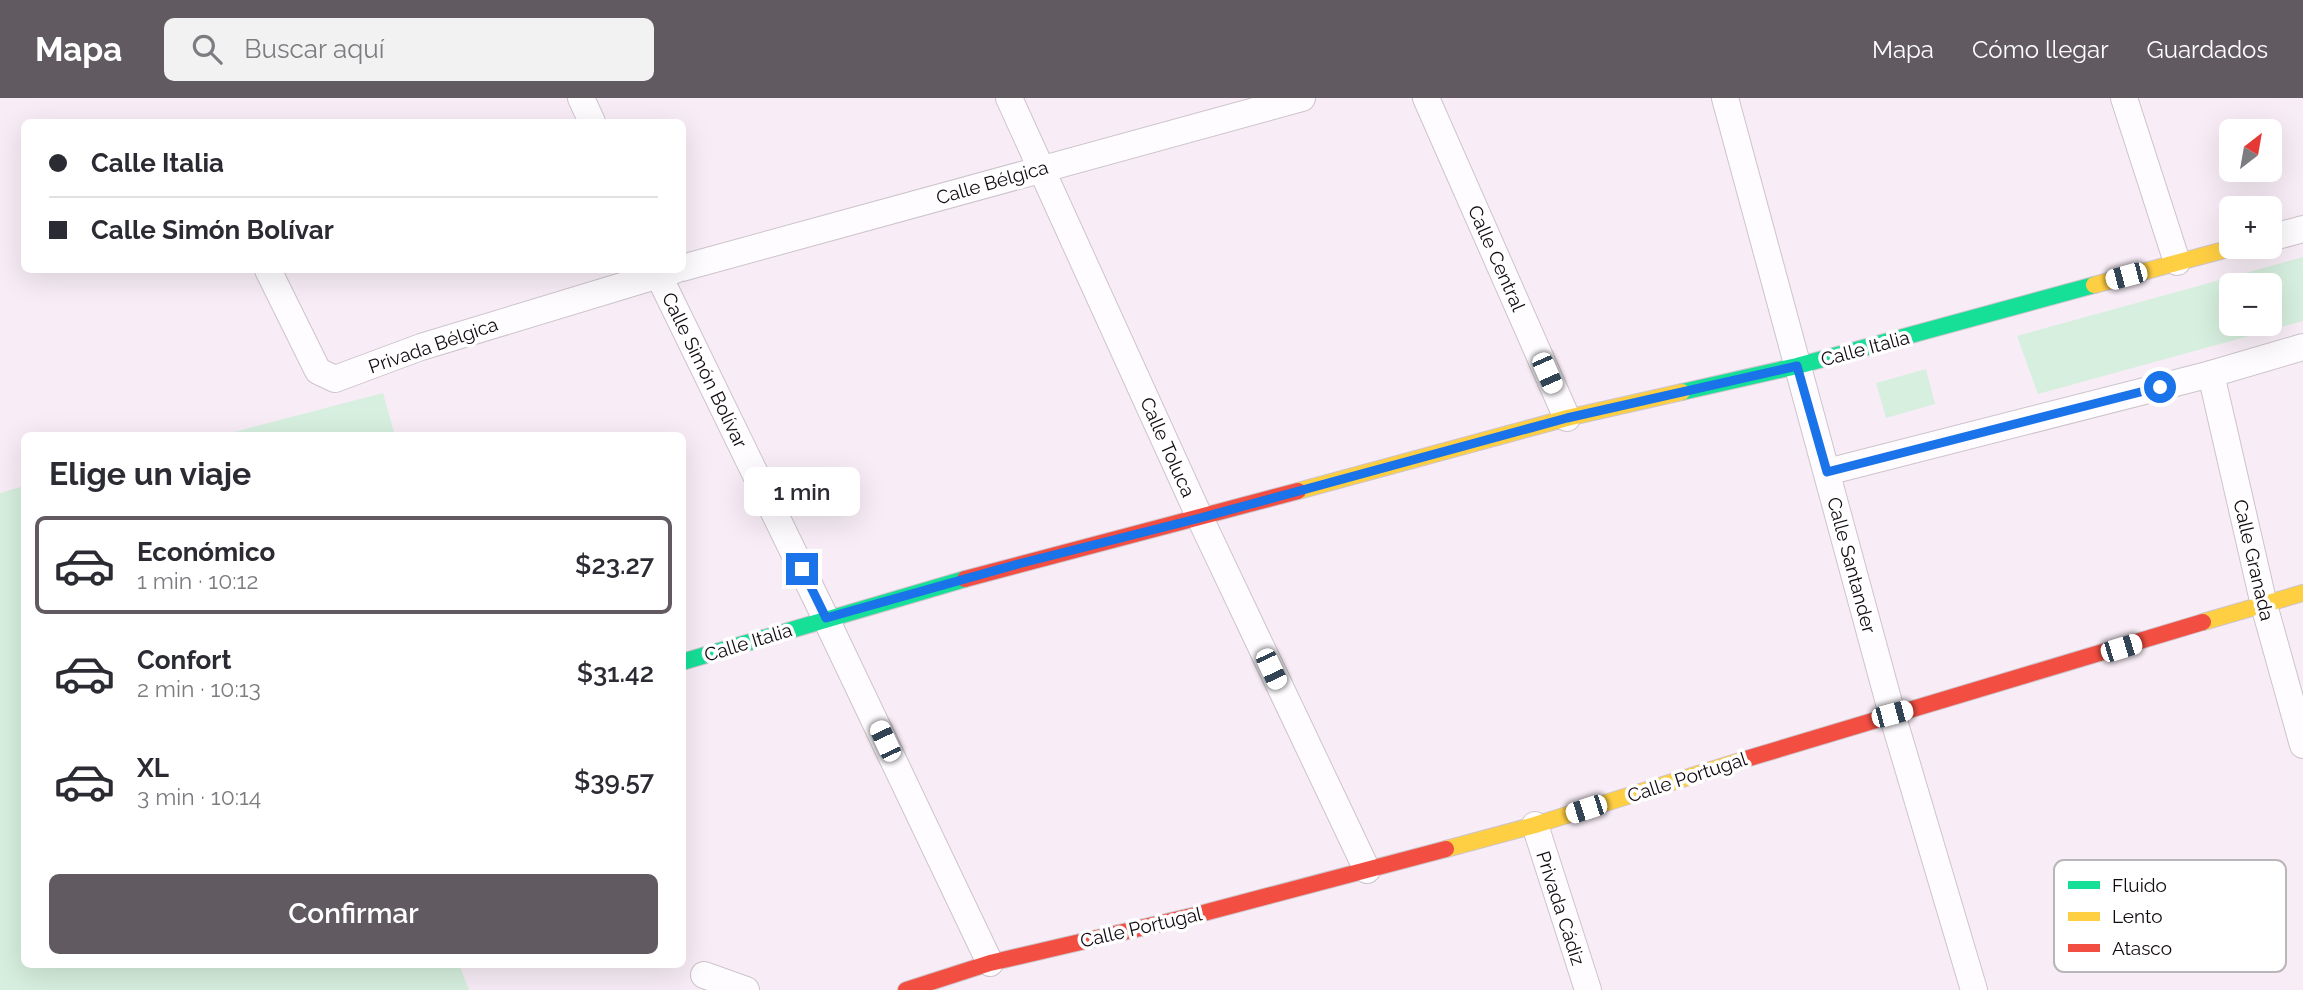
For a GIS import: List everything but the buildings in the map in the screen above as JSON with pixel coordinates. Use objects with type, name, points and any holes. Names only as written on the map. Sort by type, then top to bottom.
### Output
[{"type":"street","points":[[581,98],[591,119]]},
{"type":"street","name":"Calle Toluca","points":[[1009,98],[1200,518],[1367,870]]},
{"type":"street","name":"Calle Bélgica","points":[[686,265],[1302,98]]},
{"type":"street","name":"Calle Central","points":[[1426,98],[1567,418]]},
{"type":"street","name":"Calle Santander","points":[[1725,98],[1892,714],[1974,990]]},
{"type":"street","points":[[2124,98],[2177,262]]},
{"type":"street","points":[[2282,235],[2303,229]]},
{"type":"street","name":"Calle Italia","points":[[686,661],[1018,564],[1200,518],[1567,418],[1797,366],[2219,251]]},
{"type":"street","name":"Privada Bélgica","points":[[269,273],[318,371],[335,379],[421,347],[658,273]]},
{"type":"street","name":"Calle Simón Bolívar","points":[[669,273],[826,618],[990,963]]},
{"type":"street","points":[[1827,472],[2211,374],[2303,347]]},
{"type":"street","name":"Calle Granada","points":[[2211,374],[2264,605],[2303,745]]},
{"type":"street","name":"Calle Portugal","points":[[906,990],[990,963],[1192,916],[1535,825],[1892,714],[2303,593]]},
{"type":"street","name":"Privada Cádiz","points":[[1535,825],[1588,990]]},
{"type":"street","points":[[704,975],[746,990]]},
{"type":"green space","points":[[2303,257],[2303,321],[2282,327],[2282,273],[2245,273]]},
{"type":"green space","points":[[2219,280],[2219,336],[2249,336],[2038,394],[2017,336]]},
{"type":"green space","points":[[1926,369],[1935,404],[1886,418],[1876,383]]},
{"type":"green space","points":[[383,393],[394,432],[234,432]]},
{"type":"green space","points":[[21,487],[21,968],[461,968],[469,990],[0,990],[0,493]]},
{"type":"traffic: fast","points":[[1682,392],[1797,366],[2094,285]]},
{"type":"traffic: fast","points":[[686,661],[965,579]]},
{"type":"traffic: slow","points":[[2094,285],[2219,251]]},
{"type":"traffic: slow","points":[[1298,491],[1567,418],[1682,392]]},
{"type":"traffic: slow","points":[[2203,622],[2303,593]]},
{"type":"traffic: slow","points":[[1446,849],[1535,825],[1746,759]]},
{"type":"traffic: jam","points":[[965,579],[1298,491]]},
{"type":"traffic: jam","points":[[1746,759],[2203,622]]},
{"type":"traffic: jam","points":[[906,990],[990,963],[1192,916],[1446,849]]},
{"type":"route","points":[[802,569],[826,618],[1018,564],[1200,518],[1567,418],[1797,366],[1827,472],[2160,387]]}]
